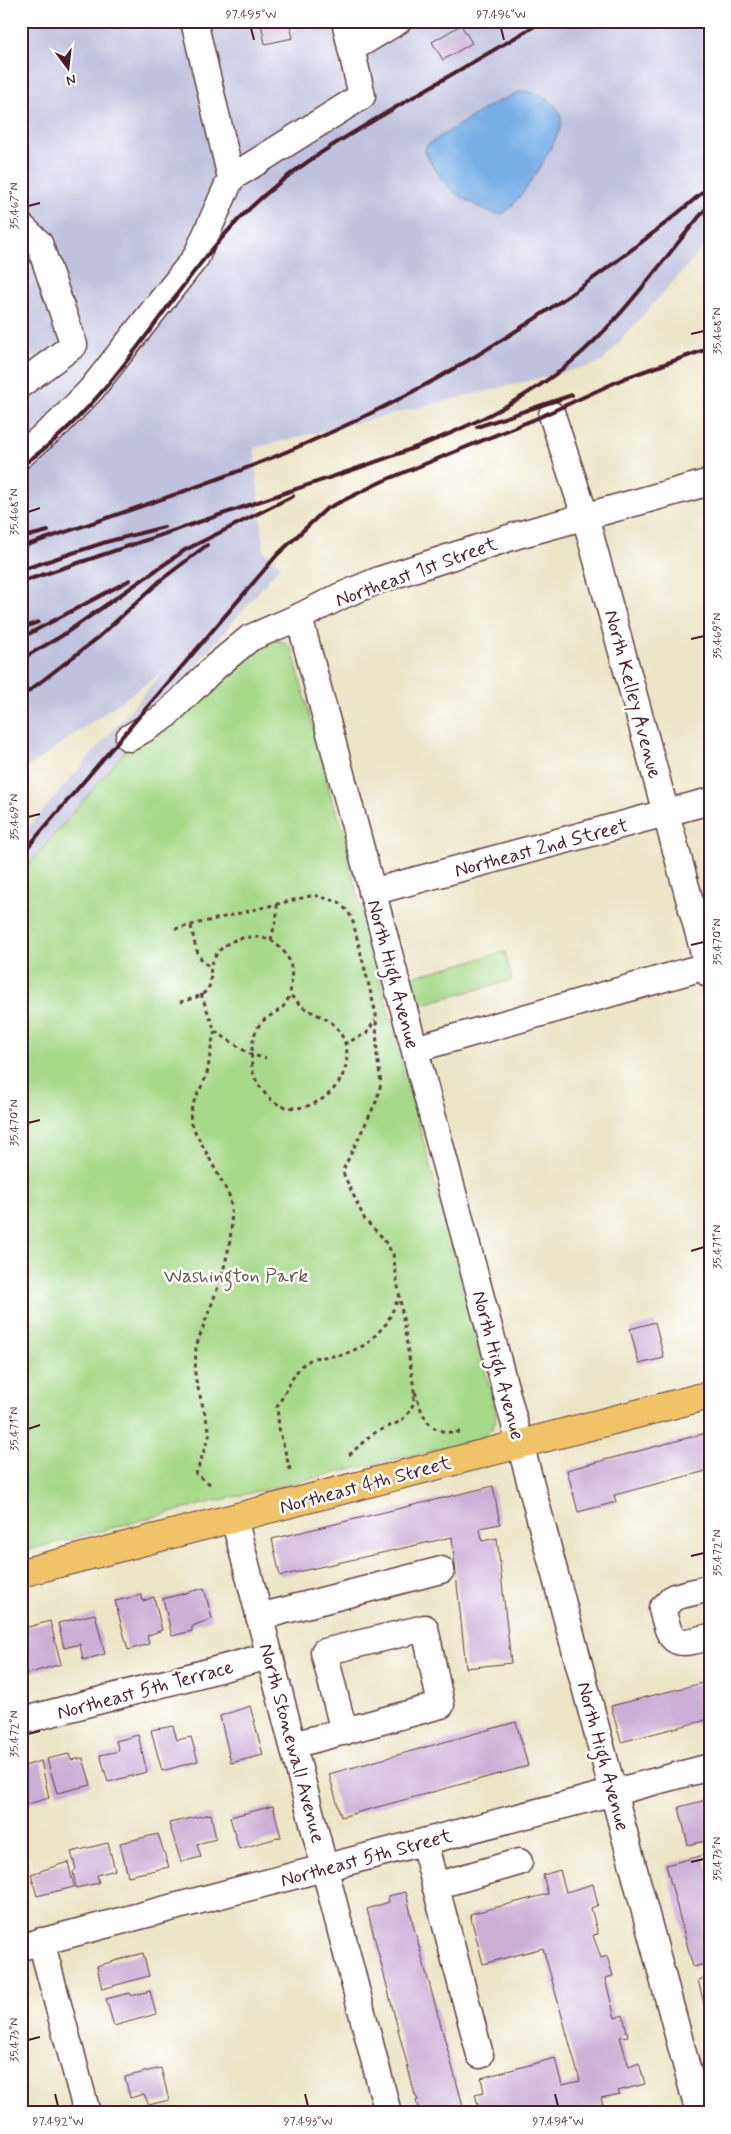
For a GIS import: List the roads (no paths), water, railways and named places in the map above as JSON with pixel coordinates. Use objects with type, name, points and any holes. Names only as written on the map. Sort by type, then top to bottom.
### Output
[{"type":"main road","name":"Northeast 4th Street","points":[[21,1573],[710,1395]]},
{"type":"street","points":[[194,21],[231,178]]},
{"type":"street","points":[[21,455],[59,423],[91,390],[196,257],[231,178],[362,96],[345,21]]},
{"type":"street","points":[[351,49],[398,21]]},
{"type":"street","points":[[21,226],[39,243],[74,345],[21,384]]},
{"type":"street","name":"North Kelley Avenue","points":[[552,415],[585,516],[709,969]]},
{"type":"street","name":"Northeast 1st Street","points":[[129,738],[164,717],[238,646],[262,632],[299,617],[341,596],[379,580],[585,516],[710,482]]},
{"type":"street","name":"North High Avenue","points":[[299,617],[699,2113]]},
{"type":"street","name":"Northeast 2nd Street","points":[[372,892],[710,802]]},
{"type":"street","points":[[415,1049],[709,969]]},
{"type":"street","name":"North Stonewall Avenue","points":[[234,1518],[388,2113]]},
{"type":"street","points":[[259,1617],[441,1570]]},
{"type":"street","points":[[710,1588],[674,1597],[662,1609],[669,1635],[675,1640],[684,1643],[710,1637]]},
{"type":"street","points":[[293,1745],[344,1732],[440,1705],[425,1628],[324,1652],[344,1732]]},
{"type":"street","name":"Northeast 5th Terrace","points":[[21,1721],[269,1656]]},
{"type":"street","name":"Northeast 5th Street","points":[[31,1944],[710,1767]]},
{"type":"street","points":[[424,1842],[480,2055]]},
{"type":"street","points":[[435,1886],[519,1862]]},
{"type":"street","points":[[31,1944],[87,2113]]},
{"type":"water","points":[[522,91],[533,93],[549,100],[560,113],[561,126],[551,147],[518,199],[504,213],[497,214],[475,205],[449,187],[442,180],[424,151],[427,145],[492,104]]},
{"type":"railway","points":[[21,466],[54,440],[84,412],[111,381],[213,249],[257,201],[313,158],[352,133],[543,21]]},
{"type":"railway","points":[[21,547],[147,504],[272,458],[353,422],[401,398],[494,345],[583,286],[669,221],[710,186]]},
{"type":"railway","points":[[21,582],[402,452],[473,423],[507,405],[540,385],[591,344],[627,306],[710,204]]},
{"type":"railway","points":[[21,855],[277,555],[326,509],[383,481],[540,417],[625,378],[710,348]]},
{"type":"railway","points":[[477,427],[572,395]]},
{"type":"railway","points":[[21,659],[60,637],[185,550],[293,496]]},
{"type":"railway","points":[[21,570],[106,542],[164,527]]},
{"type":"railway","points":[[21,538],[48,531]]},
{"type":"railway","points":[[21,697],[99,637],[161,580],[207,545]]},
{"type":"railway","points":[[21,638],[130,580]]},
{"type":"railway","points":[[21,629],[38,622]]},
{"type":"park label","name":"Washington Park","points":[[236,1275]]}]
